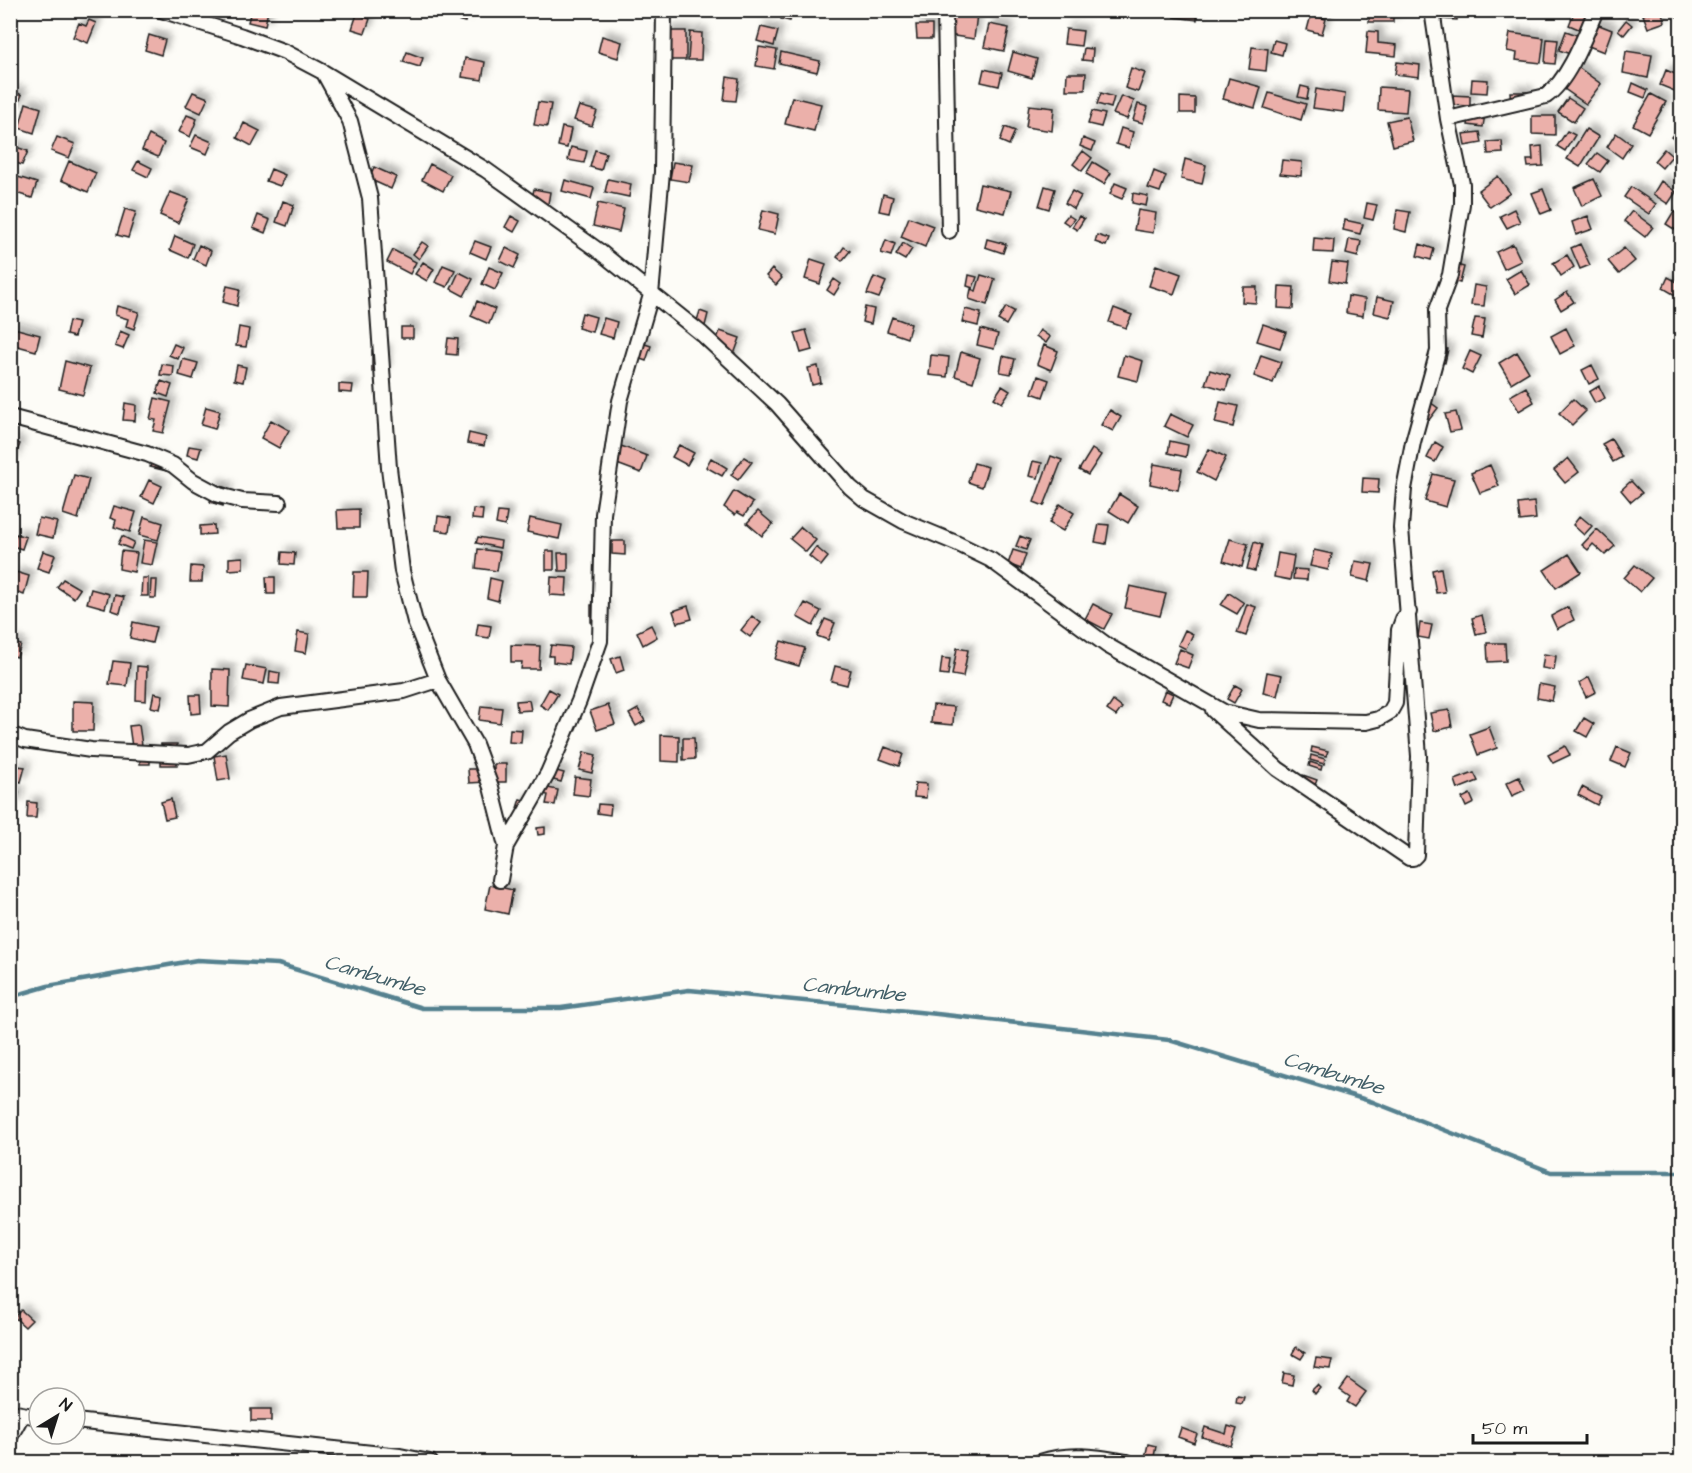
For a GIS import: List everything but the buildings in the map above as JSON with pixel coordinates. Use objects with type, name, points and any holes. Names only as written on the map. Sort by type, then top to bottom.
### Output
[{"type":"street","points":[[161,10],[285,52],[323,72],[486,170],[599,251],[702,334],[777,404],[850,487],[864,499],[903,521],[991,560],[1108,646],[1224,712],[1259,720],[1366,722],[1378,719],[1390,712],[1395,703],[1399,630],[1403,619],[1409,612]]},
{"type":"street","points":[[500,880],[506,846],[548,773],[579,701],[600,641],[603,514],[620,401],[651,295],[662,172],[664,10]]},
{"type":"street","points":[[945,10],[949,231]]},
{"type":"street","points":[[1205,702],[1278,769],[1409,858],[1413,858],[1418,844],[1419,756],[1401,528],[1404,489],[1413,442],[1438,351],[1437,310],[1450,275],[1462,204],[1462,184],[1448,119],[1432,10]]},
{"type":"street","points":[[1448,119],[1546,96],[1556,89],[1586,36],[1596,10]]},
{"type":"street","points":[[323,72],[350,121],[370,198],[388,468],[402,571],[415,622],[438,680],[475,744],[491,787],[506,846]]},
{"type":"street","points":[[10,417],[147,454],[174,465],[193,481],[219,495],[242,501],[279,503]]},
{"type":"street","points":[[10,734],[25,740],[91,750],[188,755],[207,751],[229,732],[249,720],[281,707],[404,691],[438,680]]},
{"type":"street","points":[[10,1437],[16,1414]]},
{"type":"street","points":[[87,1421],[430,1462]]},
{"type":"street","points":[[1040,1462],[1072,1456],[1090,1456],[1127,1462]]},
{"type":"waterway","name":"Cambumbe","points":[[10,997],[48,986],[197,960],[278,964],[422,1008],[561,1008],[689,990],[919,1012],[1169,1040],[1373,1102],[1551,1172],[1682,1172]]}]
